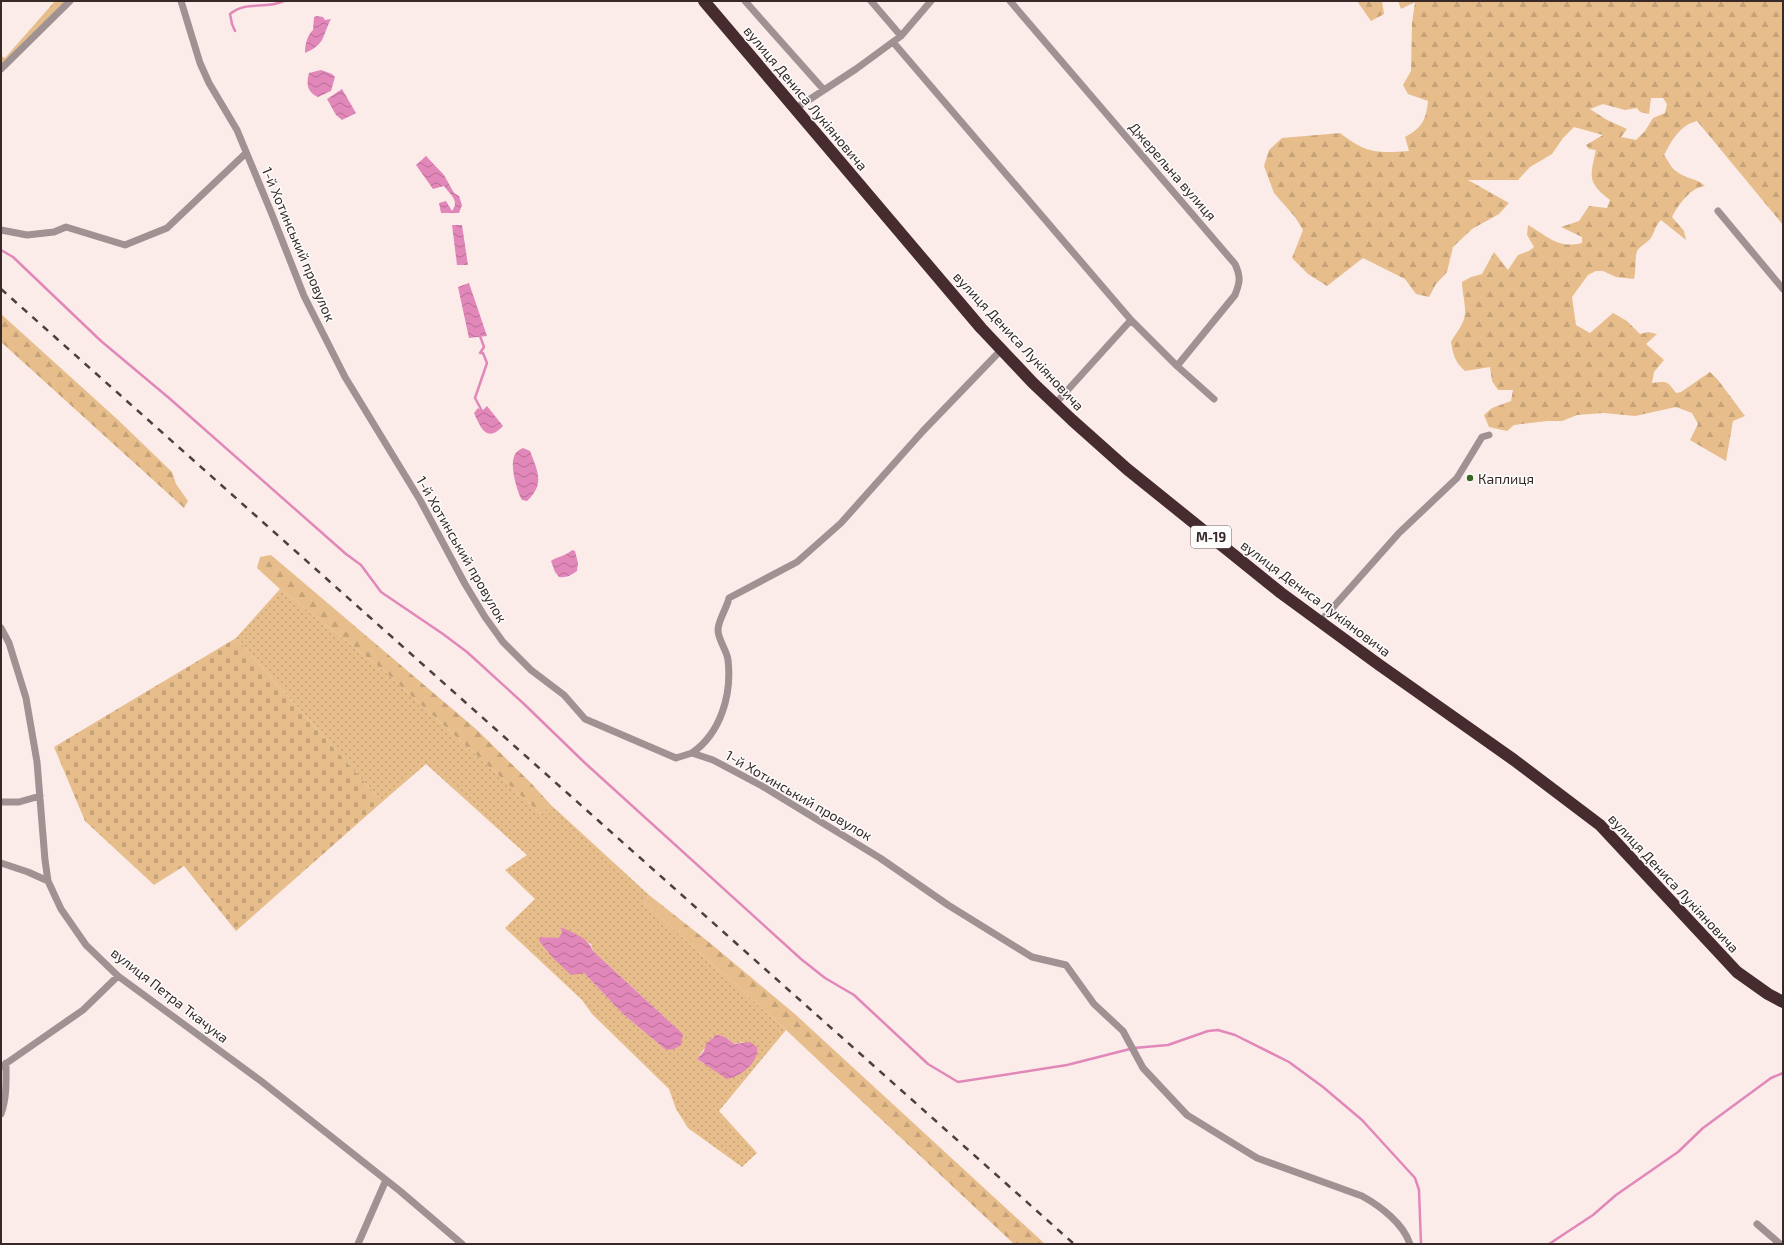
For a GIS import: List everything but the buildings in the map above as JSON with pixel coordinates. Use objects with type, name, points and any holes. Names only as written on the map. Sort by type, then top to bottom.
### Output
[{"type":"highway","name":"вулиця Дениса Лукіяновича","points":[[704,1],[981,328],[1055,404],[1127,469],[1320,622],[1514,760],[1600,825],[1737,972],[1768,994],[1783,1002]]},
{"type":"street","points":[[1,69],[70,1]]},
{"type":"street","name":"1-й Хотинський провулок","points":[[181,1],[200,63],[209,83],[237,130],[304,296],[346,377],[416,494],[465,584],[485,617],[503,642],[531,670],[564,696],[585,719],[676,758],[692,753],[713,760],[768,790],[880,858],[948,904],[1032,957],[1066,965],[1094,1004],[1122,1031],[1142,1068],[1187,1115],[1257,1158],[1362,1196],[1377,1205],[1397,1224],[1410,1244]]},
{"type":"street","points":[[744,1],[824,90]]},
{"type":"street","points":[[871,1],[901,36]]},
{"type":"street","points":[[795,109],[901,36],[931,1]]},
{"type":"street","name":"Джерельна вулиця","points":[[1010,1],[1235,264],[1240,275],[1239,285],[1235,295],[1177,366]]},
{"type":"street","points":[[893,42],[1131,320],[1177,366],[1214,399]]},
{"type":"street","points":[[1,230],[27,235],[54,232],[66,227],[125,245],[167,228],[246,152]]},
{"type":"street","points":[[1718,211],[1783,289]]},
{"type":"street","points":[[1055,404],[1131,320]]},
{"type":"street","points":[[692,753],[703,745],[713,732],[726,702],[728,660],[718,630],[729,598],[797,562],[841,523],[923,431],[1002,349]]},
{"type":"street","points":[[1320,622],[1399,533],[1457,478],[1482,438],[1489,436]]},
{"type":"street","name":"вулиця Петра Ткачука","points":[[1,628],[9,643],[26,698],[37,762],[48,881],[61,909],[86,945],[118,976],[242,1067],[386,1180],[462,1244]]},
{"type":"street","points":[[1,802],[19,802],[40,796]]},
{"type":"street","points":[[1,863],[28,872],[48,881]]},
{"type":"street","points":[[1,1114],[4,1106],[6,1087],[4,1065],[83,1010],[118,976]]},
{"type":"street","points":[[358,1244],[386,1180]]},
{"type":"street","points":[[1757,1224],[1780,1244]]},
{"type":"green space","points":[[55,1],[69,1],[1,68],[1,56],[5,58]]},
{"type":"green space","points":[[1357,1],[1382,1],[1384,14],[1371,21]]},
{"type":"green space","points":[[1398,1],[1783,1],[1783,225],[1697,121],[1691,123],[1677,134],[1664,155],[1674,170],[1683,176],[1702,183],[1705,186],[1700,187],[1690,193],[1681,202],[1672,217],[1684,231],[1686,240],[1661,220],[1650,239],[1637,250],[1634,279],[1616,277],[1603,271],[1596,271],[1588,275],[1572,297],[1576,325],[1590,333],[1613,313],[1627,321],[1640,334],[1648,332],[1657,334],[1646,344],[1664,360],[1654,372],[1652,383],[1667,383],[1676,393],[1681,392],[1710,372],[1718,380],[1745,416],[1733,421],[1726,461],[1690,440],[1698,424],[1692,413],[1676,407],[1635,416],[1604,413],[1577,415],[1562,421],[1547,421],[1514,425],[1507,431],[1489,427],[1484,415],[1492,408],[1511,401],[1513,390],[1498,390],[1492,381],[1490,367],[1465,371],[1454,355],[1451,342],[1461,325],[1465,314],[1462,282],[1471,277],[1482,274],[1494,252],[1508,270],[1518,255],[1529,251],[1534,247],[1527,235],[1528,225],[1559,243],[1582,243],[1582,237],[1561,227],[1579,221],[1589,206],[1607,208],[1610,200],[1597,188],[1592,178],[1592,167],[1596,150],[1589,149],[1586,145],[1603,135],[1574,127],[1563,138],[1552,154],[1530,167],[1518,180],[1468,180],[1509,203],[1499,214],[1472,229],[1453,247],[1447,272],[1436,284],[1429,297],[1416,294],[1405,279],[1363,258],[1327,286],[1308,274],[1292,258],[1303,230],[1295,217],[1274,193],[1264,166],[1269,150],[1282,138],[1340,133],[1358,145],[1373,151],[1409,151],[1405,137],[1411,134],[1422,123],[1426,113],[1428,101],[1408,94],[1403,85],[1411,71],[1412,23],[1415,2],[1401,9]],"holes":[[[1651,98],[1663,98],[1667,104],[1665,113],[1653,118],[1645,131],[1636,140],[1621,137],[1627,129],[1607,120],[1590,109],[1603,104],[1625,110],[1637,108],[1640,112],[1649,114]]]},
{"type":"green space","points":[[1,314],[117,419],[172,472],[176,484],[188,501],[184,508],[1,342]]},
{"type":"green space","points":[[271,555],[476,729],[531,783],[551,805],[541,814],[382,669],[280,589],[257,568],[260,557]]},
{"type":"green space","points":[[280,589],[382,669],[541,814],[551,805],[649,895],[644,903],[786,1030],[719,1111],[757,1153],[742,1167],[688,1128],[676,1109],[669,1089],[592,1014],[582,1000],[505,928],[535,899],[505,870],[527,855],[426,764],[382,802],[236,638]],"holes":[[[560,927],[591,944],[593,951],[673,1025],[666,1050],[623,1014],[584,973],[552,957],[539,941],[543,937],[558,938],[562,933]],[[713,1037],[728,1039],[733,1044],[744,1042],[704,1064],[697,1059]]]},
{"type":"green space","points":[[236,638],[382,802],[236,931],[184,866],[154,885],[85,821],[54,747]]},
{"type":"green space","points":[[649,895],[710,943],[796,1015],[1045,1244],[1014,1244],[786,1030],[644,903]]},
{"type":"water","points":[[314,17],[323,17],[325,20],[331,19],[320,43],[312,50],[305,53],[307,40],[313,30]]},
{"type":"water","points":[[321,70],[332,74],[335,77],[331,91],[318,97],[312,93],[308,87],[308,81],[309,73]]},
{"type":"water","points":[[342,89],[356,113],[342,120],[336,115],[327,99]]},
{"type":"water","points":[[426,156],[444,175],[454,193],[459,196],[462,205],[459,213],[441,213],[439,203],[446,201],[452,211],[455,201],[444,186],[433,189],[416,165]]},
{"type":"water","points":[[452,225],[462,225],[468,265],[457,265]]},
{"type":"water","points":[[469,283],[487,336],[469,338],[458,287]]},
{"type":"water","points":[[487,406],[503,426],[497,431],[489,434],[482,429],[474,413],[478,408],[482,411]]},
{"type":"water","points":[[523,448],[530,451],[538,478],[536,489],[527,501],[522,500],[520,496],[516,485],[513,466],[515,454]]},
{"type":"water","points":[[572,550],[575,551],[578,563],[577,571],[567,577],[559,577],[555,572],[551,561],[567,554]]},
{"type":"water","points":[[560,927],[575,933],[588,942],[593,951],[683,1034],[681,1045],[674,1049],[666,1050],[623,1014],[584,973],[571,975],[552,957],[539,941],[540,937],[558,938],[562,933]]},
{"type":"water","points":[[716,1035],[728,1039],[734,1044],[750,1042],[757,1047],[755,1058],[748,1068],[738,1075],[727,1079],[697,1059],[704,1051],[706,1044]]},
{"type":"waterway","points":[[235,31],[230,14],[236,10],[243,7],[277,4],[284,1]]},
{"type":"waterway","points":[[1,250],[13,257],[101,341],[169,398],[346,554],[361,565],[381,592],[467,652],[523,703],[585,763],[801,959],[825,978],[854,995],[928,1064],[958,1082],[1067,1065],[1130,1049]]},
{"type":"waterway","points":[[480,336],[484,347],[480,353],[483,353],[487,363],[475,398],[482,411]]},
{"type":"waterway","points":[[1134,1048],[1168,1045],[1208,1031],[1218,1030],[1235,1035],[1289,1062],[1323,1087],[1362,1120],[1415,1178],[1419,1190],[1421,1244]]},
{"type":"waterway","points":[[1549,1244],[1593,1215],[1616,1195],[1678,1152],[1703,1128],[1771,1078],[1783,1073]]},
{"type":"railway","points":[[1,289],[1074,1244]]},
{"type":"place","name":"Каплиця","points":[[1470,478]]}]
